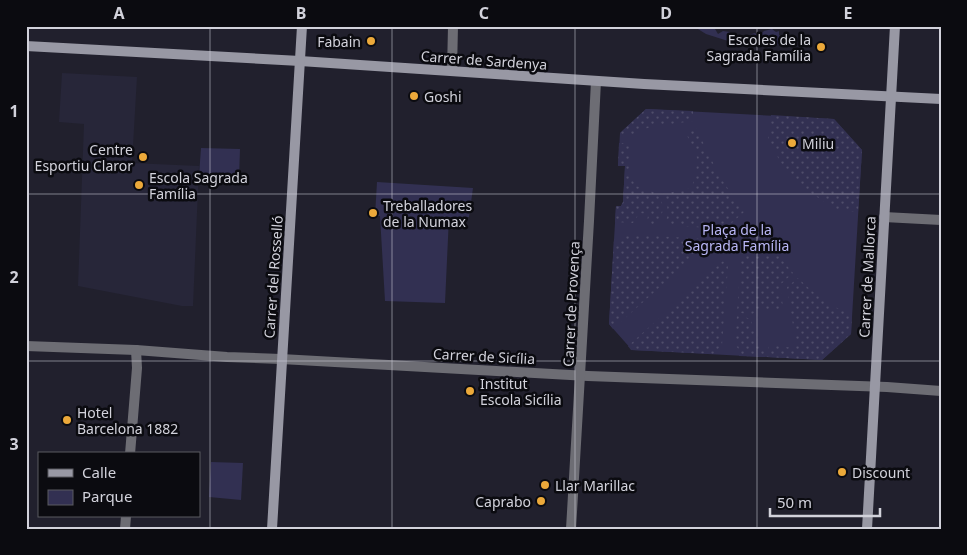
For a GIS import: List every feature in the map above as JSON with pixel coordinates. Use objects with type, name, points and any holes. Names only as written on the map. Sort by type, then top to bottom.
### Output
[{"type":"main road","name":"Carrer del Rosselló","points":[[272,529],[302,26]]},
{"type":"main road","name":"Carrer de Mallorca","points":[[866,529],[896,26]]},
{"type":"main road","name":"Carrer de Sardenya","points":[[26,46],[300,61],[596,81],[941,99]]},
{"type":"street","points":[[452,71],[453,26]]},
{"type":"street","name":"Carrer de Provença","points":[[571,529],[596,81]]},
{"type":"street","points":[[884,217],[941,220]]},
{"type":"street","name":"Carrer de Sicília","points":[[26,346],[136,350],[580,375],[941,391]]},
{"type":"street","points":[[130,452],[137,368],[136,350]]},
{"type":"shaded area","name":"Escola Sagrada Família","points":[[62,73],[137,77],[132,163],[199,166],[193,306],[182,306],[78,286],[84,124],[59,122]]},
{"type":"green space","points":[[693,26],[700,26],[701,28],[706,26],[715,29],[718,34],[723,31],[730,32],[728,41],[706,34]]},
{"type":"green space","points":[[772,29],[776,32],[779,31],[779,35],[786,40],[780,45],[749,42],[750,35],[755,33],[759,36],[764,31]]},
{"type":"green space","name":"Plaça de la Sagrada Família","points":[[646,109],[834,119],[862,150],[851,334],[822,360],[632,350],[609,324],[616,206],[621,206],[623,202],[625,166],[618,166],[620,133]]},
{"type":"green space","points":[[646,109],[693,111],[693,121],[650,127],[630,136],[620,136],[620,133]]},
{"type":"green space","points":[[771,115],[834,119],[862,150],[858,212],[836,210],[804,188],[790,174],[781,163],[768,139]]},
{"type":"green space","points":[[695,126],[720,177],[744,212],[725,229],[664,225],[668,210],[663,194],[692,188],[698,160],[686,133]]},
{"type":"green space","points":[[619,143],[629,143],[629,175],[636,186],[654,193],[661,201],[662,213],[658,225],[647,224],[648,214],[639,213],[633,223],[615,222],[616,206],[621,206],[623,202],[625,166],[618,166]]},
{"type":"green space","points":[[201,148],[240,149],[239,178],[199,176]]},
{"type":"green space","points":[[377,182],[473,188],[469,217],[449,217],[445,303],[385,301],[380,216],[375,216]]},
{"type":"green space","points":[[758,231],[793,273],[780,285],[783,307],[780,310],[758,311],[750,315],[737,312],[742,244]]},
{"type":"green space","points":[[623,234],[705,239],[708,244],[613,329],[609,324],[614,239],[619,239]]},
{"type":"green space","points":[[723,261],[728,266],[722,345],[716,351],[716,354],[631,350],[628,346]]},
{"type":"green space","points":[[798,278],[823,299],[837,308],[852,314],[851,334],[822,360],[767,357],[769,345],[794,348],[795,338],[787,287]]},
{"type":"green space","points":[[737,315],[751,319],[757,344],[765,345],[765,357],[739,356],[739,350],[735,344]]},
{"type":"green space","points":[[211,462],[243,463],[241,500],[209,497]]},
{"type":"place","name":"Fabain","points":[[371,41]]},
{"type":"place","name":"Escoles de la Sagrada Família","points":[[821,47]]},
{"type":"place","name":"Goshi","points":[[414,96]]},
{"type":"place","name":"Miliu","points":[[792,143]]},
{"type":"place","name":"Centre Esportiu Claror","points":[[143,157]]},
{"type":"place","name":"Escola Sagrada Família","points":[[139,185]]},
{"type":"place","name":"Treballadores de la Numax","points":[[373,213]]},
{"type":"place","name":"Institut Escola Sicília","points":[[470,391]]},
{"type":"place","name":"Hotel Barcelona 1882","points":[[67,420]]},
{"type":"place","name":"Discount","points":[[842,472]]},
{"type":"place","name":"Llar Marillac","points":[[545,485]]},
{"type":"place","name":"Caprabo","points":[[541,501]]}]
